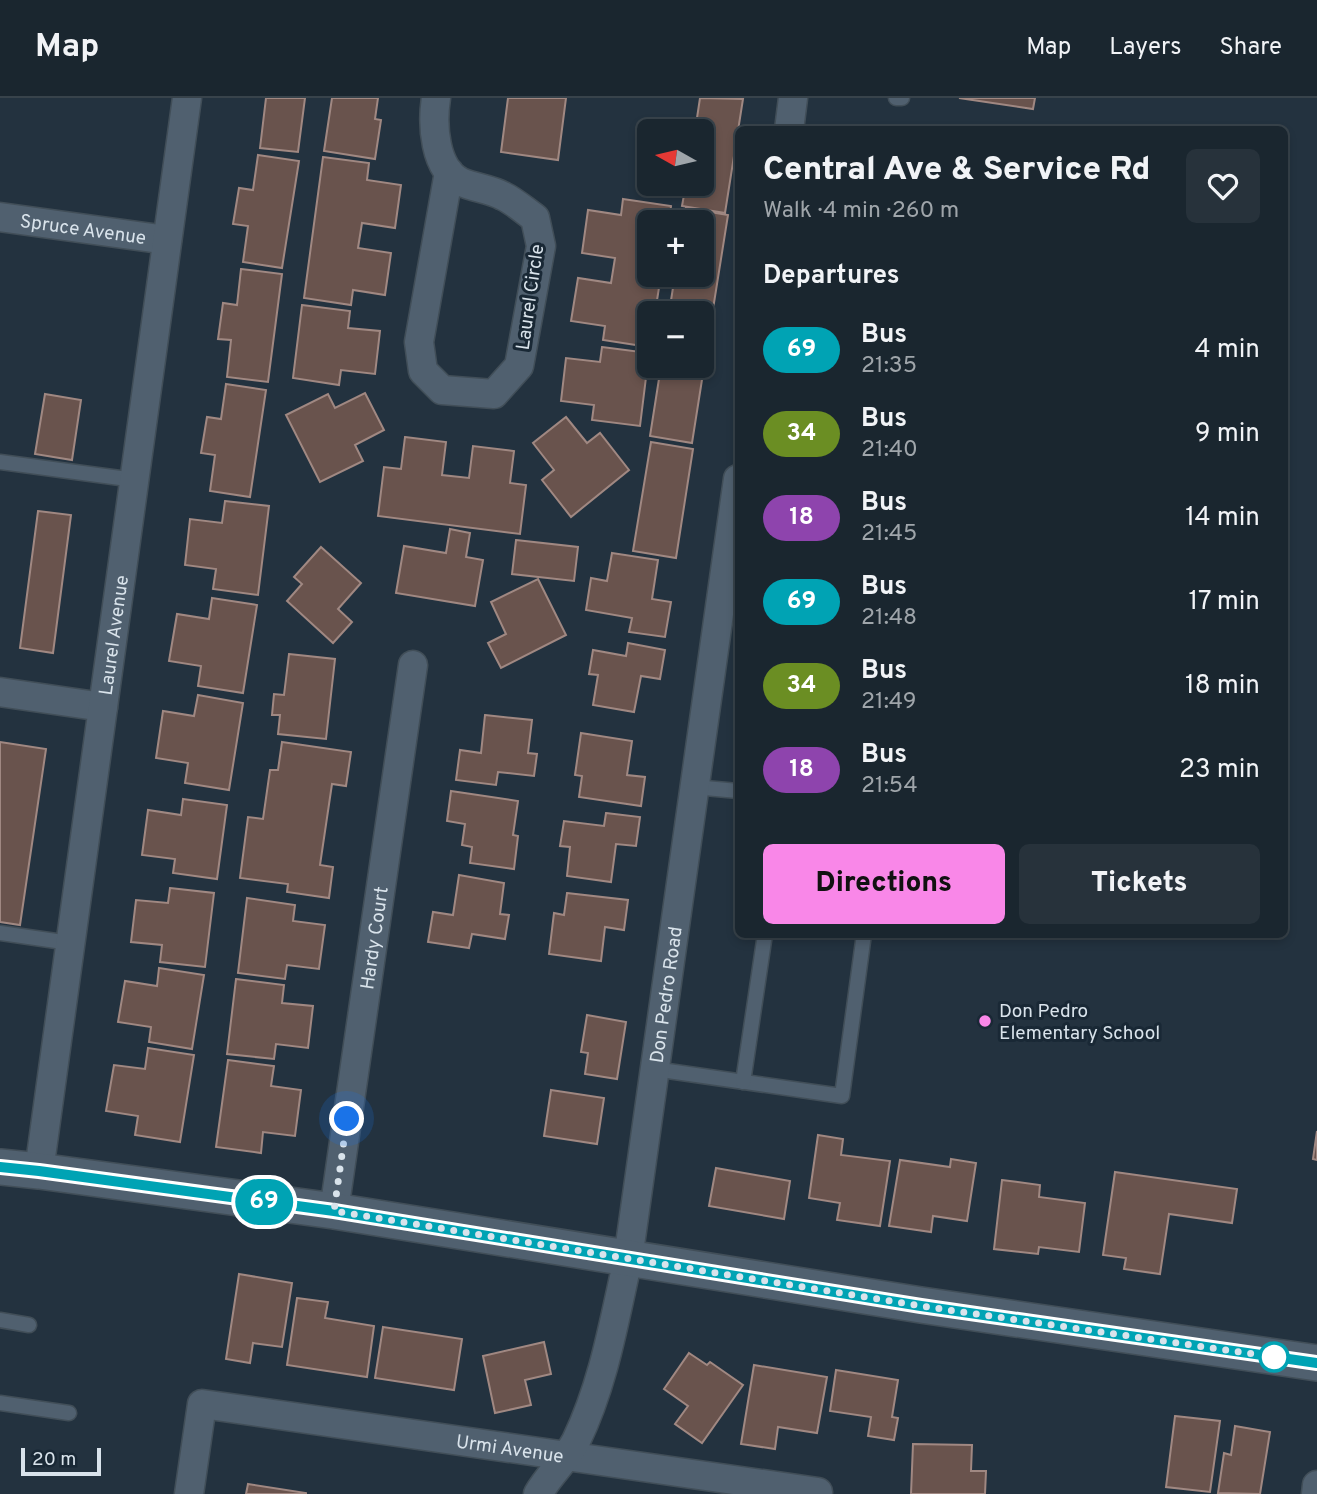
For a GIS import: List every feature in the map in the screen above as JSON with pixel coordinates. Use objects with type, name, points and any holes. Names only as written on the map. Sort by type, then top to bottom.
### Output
[{"type":"street","name":"Laurel Avenue","points":[[39,1171],[187,98]]},
{"type":"street","points":[[436,98],[434,111],[437,151],[449,172]]},
{"type":"street","points":[[790,126],[793,98]]},
{"type":"street","name":"Laurel Circle","points":[[449,172],[459,181],[503,196],[535,218],[541,246],[519,366],[494,394],[442,390],[423,371],[419,342],[449,172]]},
{"type":"street","name":"Spruce Avenue","points":[[0,216],[167,240]]},
{"type":"street","name":"Don Pedro Road","points":[[538,1494],[574,1444],[597,1390],[607,1357],[628,1258],[694,787],[724,615],[735,508]]},
{"type":"street","name":"Hardy Court","points":[[334,1211],[413,665]]},
{"type":"street","points":[[0,692],[103,707]]},
{"type":"street","points":[[0,1167],[334,1211],[921,1306],[1317,1363]]},
{"type":"street","name":"Urmi Avenue","points":[[189,1494],[202,1404],[818,1493]]},
{"type":"street","points":[[1315,1494],[1317,1485]]},
{"type":"lane","points":[[895,98],[902,98]]},
{"type":"lane","points":[[0,462],[135,480]]},
{"type":"lane","points":[[694,787],[735,791]]},
{"type":"lane","points":[[0,933],[70,943]]},
{"type":"lane","points":[[743,1082],[764,938]]},
{"type":"lane","points":[[654,1069],[842,1096],[863,938]]},
{"type":"lane","points":[[0,1320],[29,1325]]},
{"type":"lane","points":[[0,1403],[69,1413]]},
{"type":"building","points":[[266,98],[305,98],[298,152],[260,148]]},
{"type":"building","points":[[332,98],[378,98],[375,119],[381,120],[375,159],[324,151]]},
{"type":"building","points":[[508,98],[566,98],[558,160],[501,152]]},
{"type":"building","points":[[700,98],[743,99],[739,126],[735,126],[735,150],[725,213],[682,206],[684,196],[714,196],[714,119],[697,119]]},
{"type":"building","points":[[959,98],[1035,98],[1033,109]]},
{"type":"building","points":[[258,155],[299,161],[282,268],[243,262],[248,226],[233,224],[239,188],[253,190]]},
{"type":"building","points":[[323,157],[369,163],[367,180],[401,185],[395,228],[362,223],[358,248],[391,253],[385,295],[353,290],[351,305],[304,298]]},
{"type":"building","points":[[623,199],[671,206],[670,210],[637,210],[637,287],[659,287],[657,301],[637,301],[637,345],[603,340],[605,326],[571,321],[578,278],[611,283],[615,258],[582,253],[588,210],[621,215]]},
{"type":"building","points":[[714,213],[728,215],[714,303],[671,301],[673,287],[714,287]]},
{"type":"building","points":[[241,269],[282,274],[268,382],[227,377],[231,340],[218,339],[223,303],[237,305]]},
{"type":"building","points":[[302,305],[350,311],[348,328],[380,331],[375,374],[341,370],[339,385],[293,378]]},
{"type":"building","points":[[602,347],[637,351],[637,378],[646,378],[640,426],[592,420],[594,405],[561,401],[566,358],[600,362]]},
{"type":"building","points":[[659,378],[702,378],[692,443],[650,436]]},
{"type":"building","points":[[226,384],[266,390],[250,497],[210,491],[215,455],[201,453],[207,417],[221,419]]},
{"type":"building","points":[[365,393],[384,430],[355,445],[363,461],[320,482],[286,415],[328,394],[335,408]]},
{"type":"building","points":[[45,394],[81,400],[72,460],[35,454]]},
{"type":"building","points":[[566,417],[587,443],[600,433],[629,470],[571,517],[542,480],[554,470],[533,443]]},
{"type":"building","points":[[405,437],[446,442],[442,475],[469,478],[473,446],[514,451],[510,483],[526,485],[520,534],[378,516],[384,467],[401,469]]},
{"type":"building","points":[[651,442],[693,449],[676,558],[633,551]]},
{"type":"building","points":[[225,501],[269,506],[258,595],[213,589],[216,569],[185,565],[190,519],[222,523]]},
{"type":"building","points":[[38,511],[71,515],[53,653],[20,648]]},
{"type":"building","points":[[450,529],[470,533],[466,557],[483,560],[475,606],[396,593],[404,546],[446,553]]},
{"type":"building","points":[[516,540],[578,547],[574,581],[512,574]]},
{"type":"building","points":[[321,547],[361,583],[338,609],[352,622],[333,643],[287,601],[302,584],[294,577]]},
{"type":"building","points":[[612,553],[658,560],[652,599],[671,602],[665,637],[629,632],[632,618],[586,610],[591,578],[607,581]]},
{"type":"building","points":[[538,579],[566,635],[501,668],[488,643],[506,634],[491,602]]},
{"type":"building","points":[[212,598],[257,605],[243,693],[198,686],[201,666],[169,661],[177,614],[209,619]]},
{"type":"building","points":[[628,643],[665,650],[660,679],[641,676],[634,712],[593,705],[598,675],[589,674],[593,650],[626,656]]},
{"type":"building","points":[[289,654],[335,659],[326,739],[278,734],[280,715],[272,715],[274,694],[284,695]]},
{"type":"building","points":[[198,695],[243,703],[229,790],[185,783],[188,763],[156,758],[163,711],[194,716]]},
{"type":"building","points":[[485,715],[532,720],[528,753],[537,754],[534,776],[498,772],[496,785],[456,780],[460,750],[481,753]]},
{"type":"building","points":[[581,733],[632,741],[627,775],[645,777],[641,806],[579,797],[582,776],[575,775]]},
{"type":"building","points":[[0,742],[46,749],[20,925],[0,922]]},
{"type":"building","points":[[282,742],[351,752],[346,786],[332,784],[320,865],[333,867],[329,898],[287,892],[288,884],[240,878],[248,817],[263,819],[270,770],[278,770]]},
{"type":"building","points":[[451,791],[518,801],[513,835],[518,836],[514,869],[470,863],[472,847],[462,845],[465,824],[447,821]]},
{"type":"building","points":[[183,799],[227,805],[217,879],[173,873],[175,859],[142,855],[148,810],[181,815]]},
{"type":"building","points":[[606,813],[640,817],[636,846],[616,844],[611,882],[567,876],[570,847],[560,846],[564,821],[604,826]]},
{"type":"building","points":[[459,875],[504,883],[500,914],[509,915],[505,939],[472,934],[469,948],[428,942],[433,912],[453,915]]},
{"type":"building","points":[[170,888],[214,893],[205,967],[160,962],[162,945],[131,942],[136,900],[168,903]]},
{"type":"building","points":[[567,893],[628,900],[624,930],[605,927],[601,961],[549,954],[554,913],[564,915]]},
{"type":"building","points":[[247,898],[295,905],[293,921],[325,925],[319,969],[287,965],[285,979],[238,973]]},
{"type":"building","points":[[159,968],[204,975],[192,1049],[149,1042],[151,1027],[118,1022],[125,981],[157,986]]},
{"type":"building","points":[[236,979],[284,985],[282,1003],[313,1006],[308,1048],[276,1044],[274,1059],[227,1054]]},
{"type":"building","points":[[587,1015],[626,1022],[617,1079],[585,1074],[588,1053],[581,1052]]},
{"type":"building","points":[[148,1048],[194,1055],[180,1142],[135,1135],[138,1116],[106,1111],[114,1065],[145,1069]]},
{"type":"building","points":[[228,1060],[274,1066],[271,1086],[301,1090],[295,1136],[263,1132],[261,1153],[216,1147]]},
{"type":"building","points":[[551,1090],[604,1098],[597,1144],[544,1136]]},
{"type":"building","points":[[1317,1131],[1317,1160],[1313,1159]]},
{"type":"building","points":[[818,1135],[843,1139],[841,1155],[890,1161],[880,1226],[837,1220],[840,1203],[809,1198]]},
{"type":"building","points":[[951,1159],[976,1163],[967,1221],[933,1216],[931,1232],[889,1226],[900,1160],[950,1167]]},
{"type":"building","points":[[716,1168],[790,1181],[784,1219],[709,1206]]},
{"type":"building","points":[[1115,1172],[1237,1189],[1232,1223],[1169,1214],[1160,1274],[1124,1269],[1126,1258],[1103,1255]]},
{"type":"building","points":[[1002,1180],[1040,1185],[1039,1197],[1085,1203],[1079,1252],[1039,1247],[1038,1254],[994,1249]]},
{"type":"building","points":[[239,1274],[292,1283],[282,1347],[253,1343],[250,1363],[226,1359]]},
{"type":"building","points":[[297,1298],[328,1302],[325,1318],[374,1326],[367,1377],[287,1365]]},
{"type":"building","points":[[383,1327],[462,1339],[454,1390],[375,1378]]},
{"type":"building","points":[[544,1342],[551,1374],[525,1380],[531,1405],[495,1413],[483,1356]]},
{"type":"building","points":[[689,1353],[707,1365],[710,1362],[743,1385],[702,1443],[675,1424],[688,1406],[664,1389]]},
{"type":"building","points":[[754,1365],[827,1377],[817,1433],[778,1427],[775,1449],[741,1444]]},
{"type":"building","points":[[836,1370],[898,1380],[892,1417],[898,1418],[894,1440],[868,1436],[871,1417],[830,1411]]},
{"type":"building","points":[[1175,1416],[1220,1421],[1210,1492],[1166,1487]]},
{"type":"building","points":[[1235,1426],[1270,1432],[1260,1494],[1218,1493],[1224,1453],[1231,1455]]},
{"type":"building","points":[[913,1444],[972,1445],[971,1471],[986,1471],[985,1494],[911,1494]]},
{"type":"building","points":[[248,1484],[306,1493],[306,1494],[246,1494]]},
{"type":"bus line","name":"69","points":[[0,1167],[334,1211],[921,1306],[1317,1363]]},
{"type":"place","name":"Don Pedro Elementary School","points":[[985,1021]]},
{"type":"route","points":[[347,1119],[334,1211],[921,1306],[1274,1357]]}]
